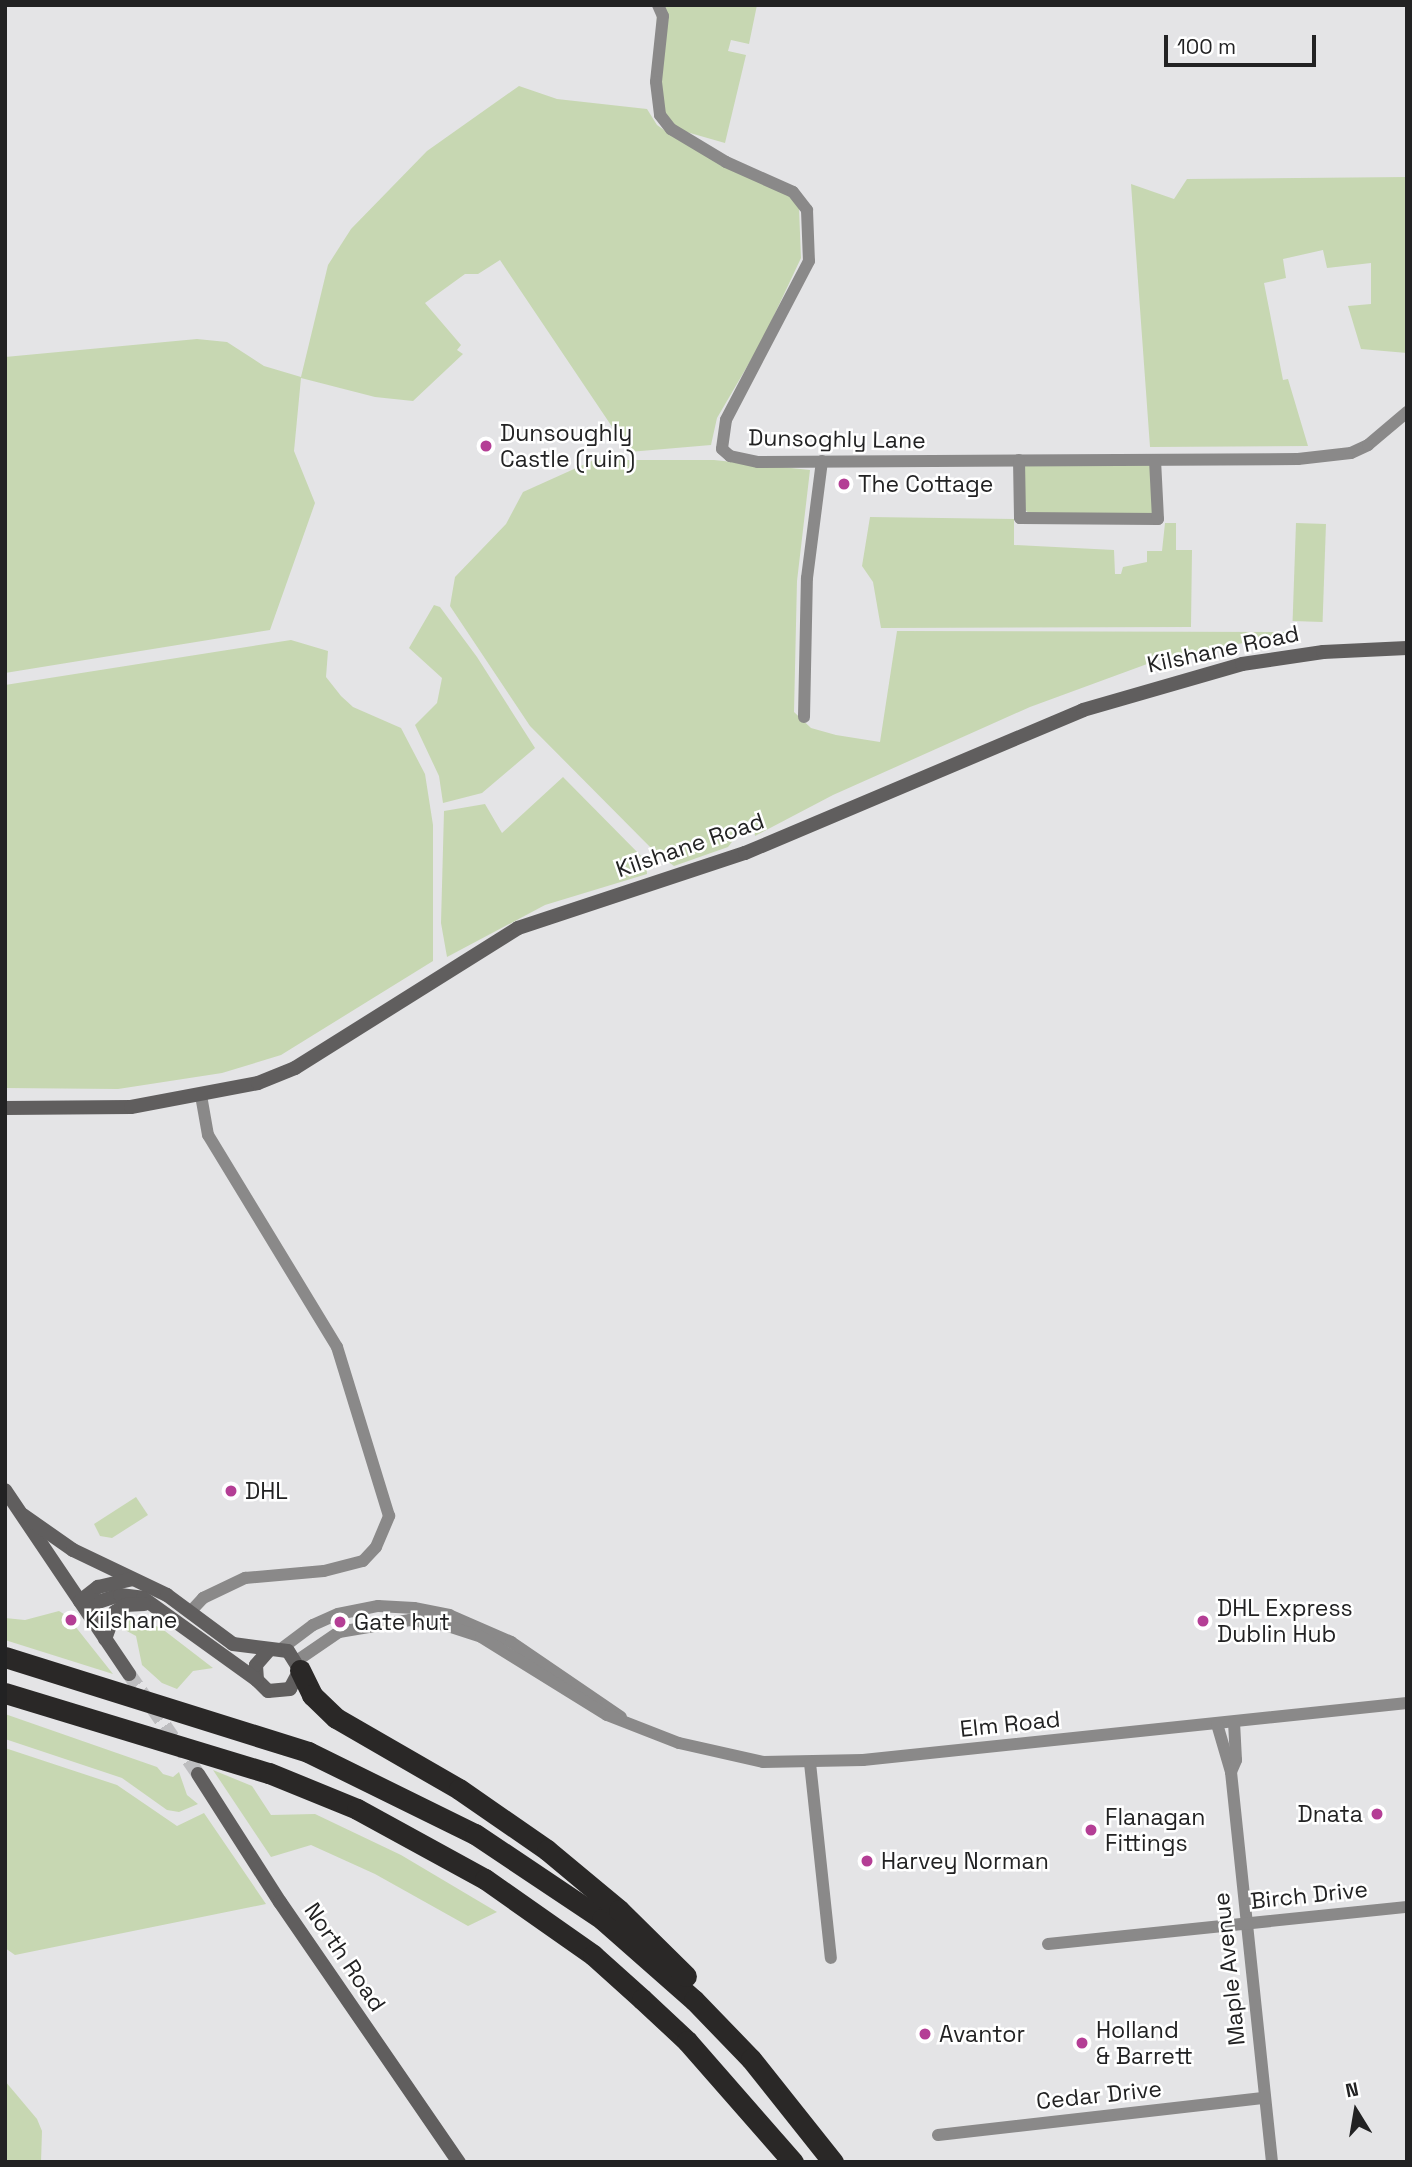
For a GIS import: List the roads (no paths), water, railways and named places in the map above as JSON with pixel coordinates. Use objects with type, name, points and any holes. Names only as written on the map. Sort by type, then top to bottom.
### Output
[{"type":"highway","points":[[5,1657],[284,1743],[368,1777],[475,1834],[602,1919],[694,2000],[751,2059],[834,2162]]},
{"type":"highway","points":[[299,1665],[312,1695],[336,1718],[504,1819],[619,1910],[756,2053],[844,2162]]},
{"type":"highway","points":[[5,1693],[269,1773],[357,1809],[473,1872],[583,1948],[642,1999],[687,2041],[793,2162]]},
{"type":"street","name":"Dunsoghly Lane","points":[[658,5],[663,16],[656,82],[660,115],[671,129],[726,162],[793,192],[807,210],[809,261],[726,420],[722,449],[741,460],[1298,459],[1351,453],[1368,445],[1407,412]]},
{"type":"street","points":[[1018,460],[1020,518],[1158,519],[1155,460]]},
{"type":"street","points":[[804,717],[807,578],[822,461]]},
{"type":"street","name":"Kilshane Road","points":[[5,1108],[131,1107],[201,1096],[258,1083],[295,1068],[518,928],[734,857],[1083,710],[1242,664],[1322,652],[1407,649]]},
{"type":"street","points":[[191,1611],[202,1598],[245,1578],[324,1572],[363,1561],[376,1547],[388,1516],[337,1346],[208,1135],[201,1096]]},
{"type":"street","points":[[5,1490],[129,1674]]},
{"type":"street","points":[[23,1516],[73,1550],[191,1611],[233,1644],[275,1650],[299,1665],[295,1684],[283,1692],[268,1691],[257,1680],[155,1606],[133,1595],[80,1601]]},
{"type":"street","points":[[80,1601],[98,1587],[134,1580]]},
{"type":"street","points":[[106,1639],[121,1608],[138,1603],[155,1606]]},
{"type":"street","name":"Elm Road","points":[[275,1650],[313,1625],[352,1610],[378,1606],[426,1610],[511,1642],[624,1719]]},
{"type":"street","name":"Elm Road","points":[[299,1665],[325,1638],[356,1628],[410,1620],[444,1625],[481,1637],[607,1715],[723,1756],[810,1763],[1407,1703]]},
{"type":"street","points":[[257,1680],[256,1665],[275,1650]]},
{"type":"street","name":"Maple Avenue","points":[[1231,1772],[1236,1760],[1234,1722]]},
{"type":"street","name":"Maple Avenue","points":[[1217,1724],[1231,1772],[1272,2162]]},
{"type":"street","points":[[810,1763],[831,1958]]},
{"type":"street","name":"North Road","points":[[198,1773],[279,1902],[459,2162]]},
{"type":"street","name":"Birch Drive","points":[[1048,1944],[1407,1907]]},
{"type":"street","name":"Cedar Drive","points":[[938,2135],[1265,2098]]},
{"type":"tunnel","points":[[129,1674],[198,1774]]},
{"type":"place","name":"Dunsoughly Castle (ruin)","points":[[486,446]]},
{"type":"place","name":"The Cottage","points":[[844,484]]},
{"type":"place","name":"DHL","points":[[231,1491]]},
{"type":"place","name":"Kilshane","points":[[71,1620]]},
{"type":"place","name":"DHL Express Dublin Hub","points":[[1203,1621]]},
{"type":"place","name":"Gate hut","points":[[340,1622]]},
{"type":"place","name":"Dnata","points":[[1377,1814]]},
{"type":"place","name":"Flanagan Fittings","points":[[1091,1830]]},
{"type":"place","name":"Harvey Norman","points":[[867,1861]]},
{"type":"place","name":"Avantor","points":[[925,2034]]},
{"type":"place","name":"Holland & Barrett","points":[[1082,2043]]}]
